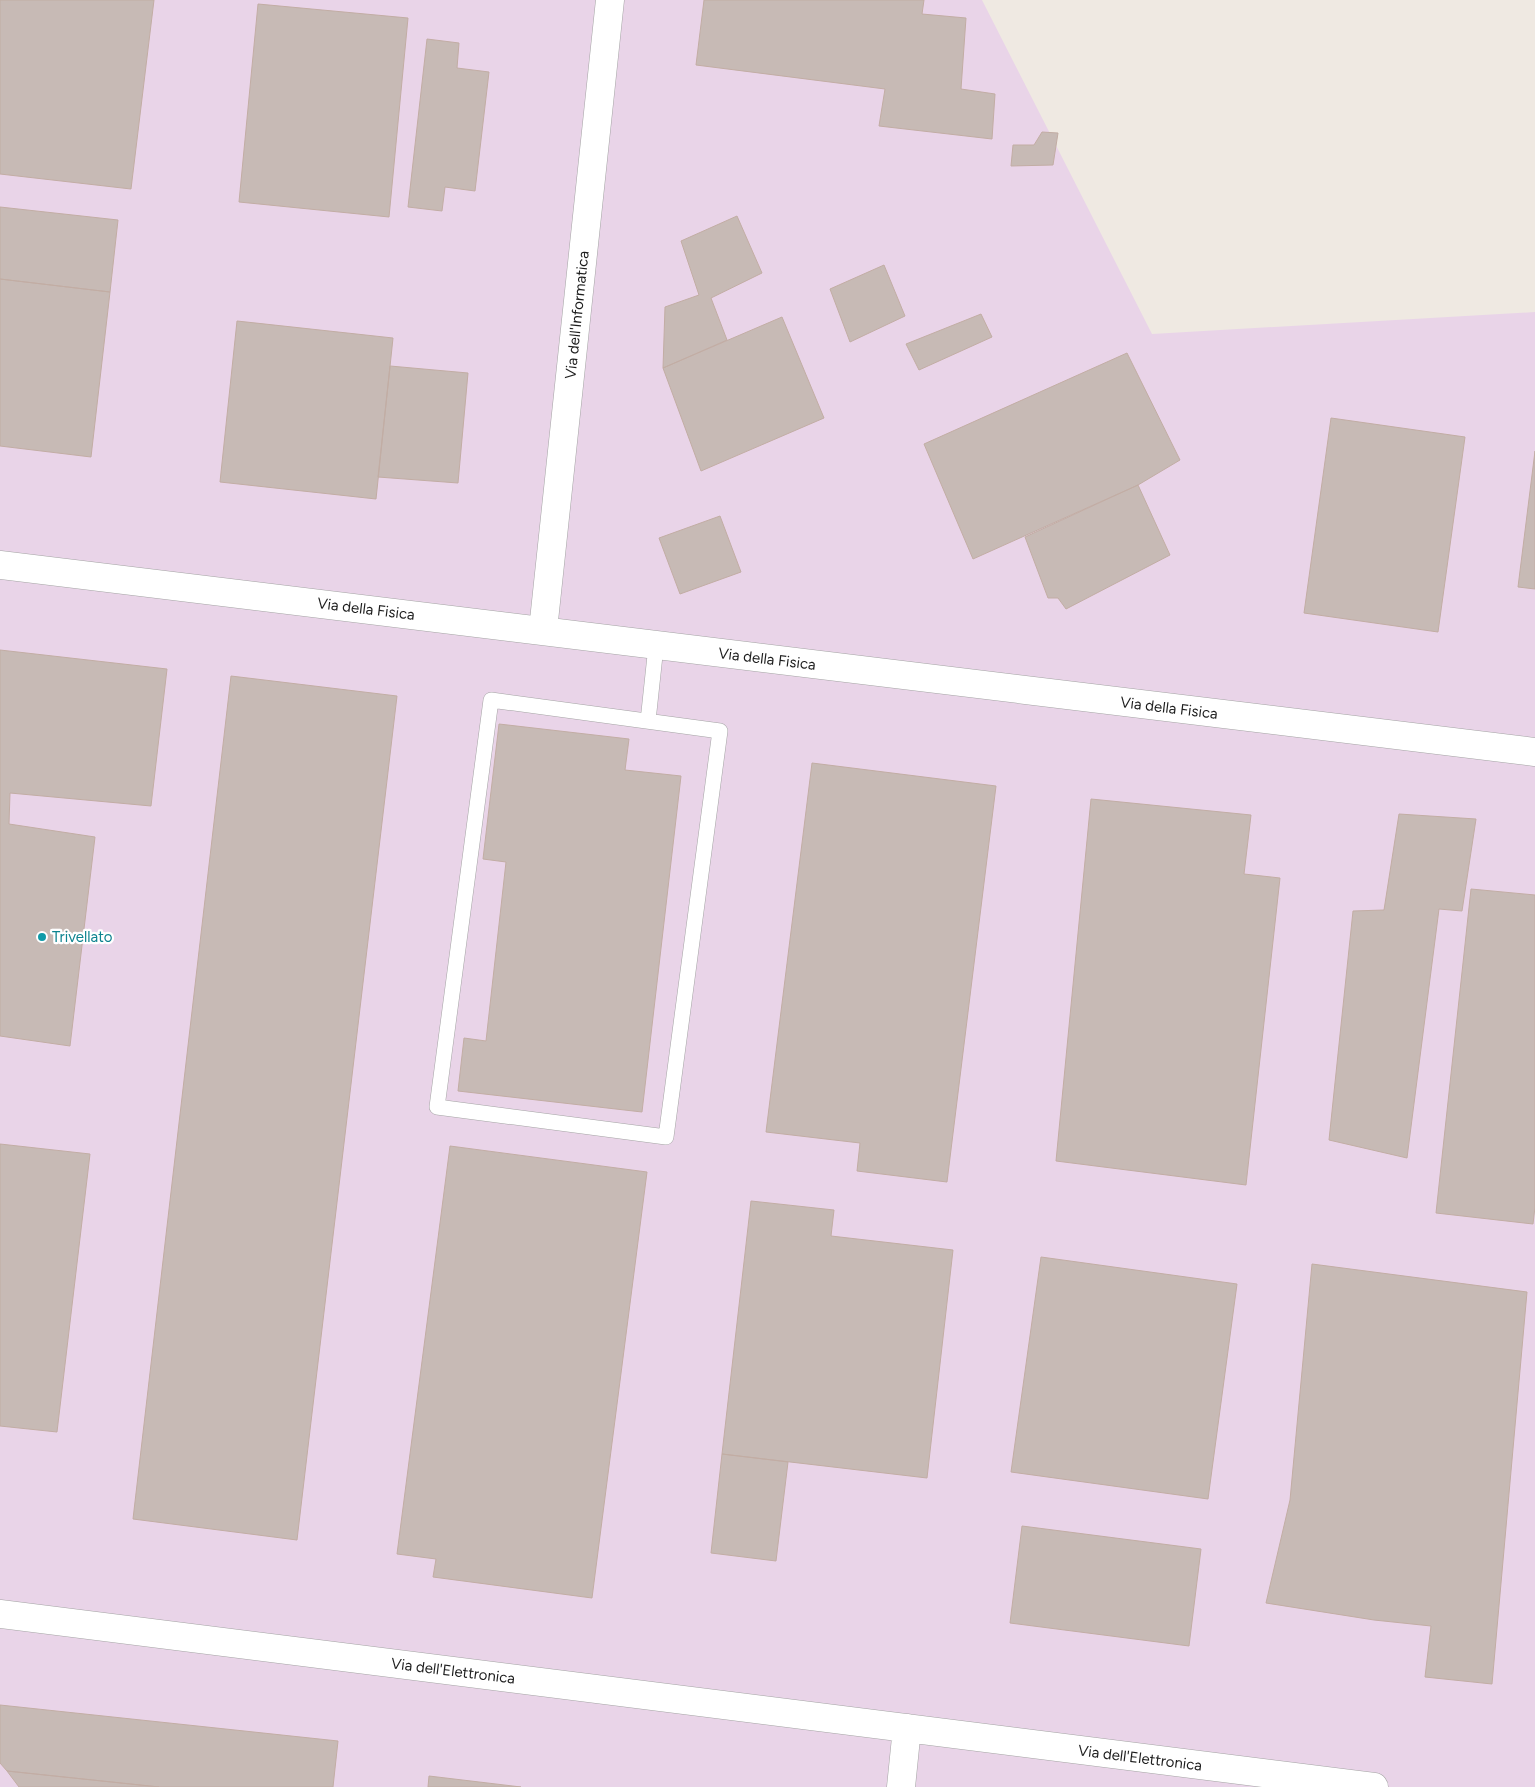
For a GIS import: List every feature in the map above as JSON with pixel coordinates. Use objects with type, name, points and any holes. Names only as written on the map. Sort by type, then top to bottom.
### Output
[{"type":"street","name":"Via dell'Informatica","points":[[543,630],[610,0]]},
{"type":"street","name":"Via della Fisica","points":[[0,565],[1535,752]]},
{"type":"street","name":"Via dell'Elettronica","points":[[0,1614],[1374,1787]]},
{"type":"street","points":[[901,1787],[907,1728]]},
{"type":"lane","points":[[648,721],[656,646]]},
{"type":"lane","points":[[491,700],[648,721],[720,731],[666,1137],[437,1107],[491,700]]},
{"type":"shaded area","points":[[0,0],[982,0],[1152,334],[1535,312],[1535,1787],[0,1787]]},
{"type":"building","points":[[0,0],[154,0],[131,189],[0,174]]},
{"type":"building","points":[[704,0],[924,0],[922,14],[966,18],[961,89],[995,94],[992,139],[879,126],[885,89],[696,65]]},
{"type":"building","points":[[258,4],[408,18],[389,217],[239,202]]},
{"type":"building","points":[[427,39],[459,43],[457,68],[489,72],[475,191],[445,187],[442,211],[408,207]]},
{"type":"building","points":[[1042,132],[1058,133],[1053,165],[1011,166],[1013,145],[1034,145]]},
{"type":"building","points":[[0,207],[118,220],[110,292],[0,279]]},
{"type":"building","points":[[737,216],[762,273],[711,298],[727,340],[663,368],[665,307],[699,295],[681,241]]},
{"type":"building","points":[[884,265],[905,316],[850,342],[830,289]]},
{"type":"building","points":[[0,279],[110,292],[91,457],[0,446]]},
{"type":"building","points":[[981,314],[992,337],[919,370],[906,344]]},
{"type":"building","points":[[782,317],[824,418],[701,471],[663,368]]},
{"type":"building","points":[[237,321],[393,338],[376,499],[220,482]]},
{"type":"building","points":[[1127,353],[1180,460],[1138,485],[973,559],[924,444]]},
{"type":"building","points":[[390,366],[468,373],[458,483],[378,477]]},
{"type":"building","points":[[1331,418],[1465,437],[1438,632],[1304,613]]},
{"type":"building","points":[[1535,451],[1535,589],[1518,587]]},
{"type":"building","points":[[1138,485],[1170,555],[1066,609],[1058,598],[1048,598],[1025,537]]},
{"type":"building","points":[[720,516],[741,572],[680,594],[659,538]]},
{"type":"building","name":"Trivellato","points":[[0,650],[167,669],[151,806],[10,793],[9,824],[95,837],[70,1046],[0,1036]]},
{"type":"building","points":[[231,676],[397,696],[297,1540],[133,1519]]},
{"type":"building","points":[[499,724],[629,739],[625,770],[681,776],[642,1112],[458,1091],[464,1038],[486,1041],[506,862],[483,859]]},
{"type":"building","points":[[812,763],[996,786],[947,1182],[857,1171],[860,1143],[766,1132]]},
{"type":"building","points":[[1091,799],[1251,815],[1244,874],[1280,878],[1246,1185],[1056,1161]]},
{"type":"building","points":[[1399,814],[1476,819],[1462,911],[1439,909],[1407,1158],[1329,1140],[1353,911],[1384,910]]},
{"type":"building","points":[[1471,889],[1535,895],[1535,1207],[1533,1224],[1436,1213]]},
{"type":"building","points":[[0,1144],[90,1154],[57,1432],[0,1426]]},
{"type":"building","points":[[450,1146],[647,1172],[592,1598],[433,1577],[436,1559],[397,1554]]},
{"type":"building","points":[[751,1201],[834,1210],[831,1236],[953,1250],[927,1478],[722,1454]]},
{"type":"building","points":[[1041,1257],[1237,1284],[1208,1499],[1011,1472]]},
{"type":"building","points":[[1312,1264],[1527,1292],[1492,1684],[1425,1677],[1431,1626],[1374,1620],[1266,1603],[1290,1500]]},
{"type":"building","points":[[722,1454],[788,1462],[776,1561],[711,1553]]},
{"type":"building","points":[[1022,1526],[1201,1549],[1189,1646],[1010,1623]]},
{"type":"building","points":[[0,1705],[338,1741],[333,1787],[159,1787],[7,1771],[0,1763]]},
{"type":"building","points":[[7,1771],[159,1787],[19,1787]]},
{"type":"building","points":[[429,1776],[521,1787],[428,1787]]},
{"type":"place","name":"Trivellato","points":[[42,937]]}]
